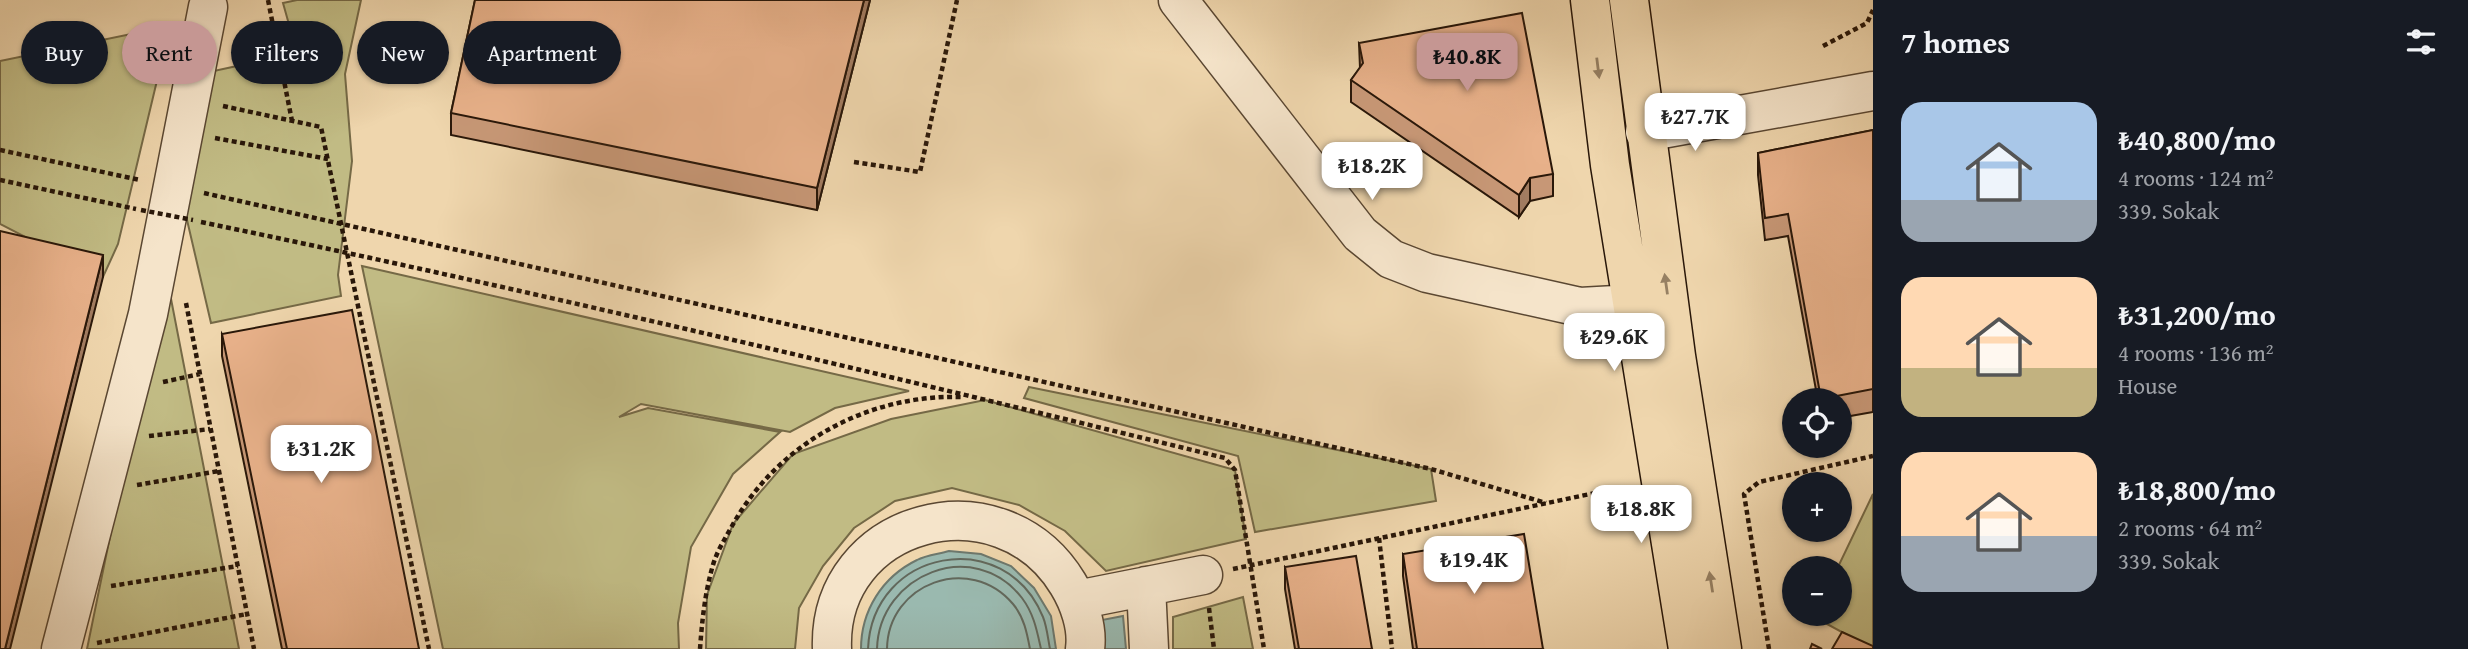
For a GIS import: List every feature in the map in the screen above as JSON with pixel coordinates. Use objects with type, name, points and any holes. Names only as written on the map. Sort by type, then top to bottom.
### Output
[{"type":"main road","points":[[1590,0],[1610,165],[1688,649]]},
{"type":"main road","points":[[1629,0],[1676,356],[1722,649]]},
{"type":"street","points":[[1178,0],[1360,234],[1391,259],[1427,272],[1580,307],[1634,304]]},
{"type":"street","points":[[76,647],[75,592],[148,314],[208,7]]},
{"type":"street","points":[[1645,132],[1873,91]]},
{"type":"street","points":[[832,649],[831,631],[844,590],[868,556],[903,531],[943,520],[985,522],[1024,537],[1056,564],[1077,600],[1086,640],[1085,649]]},
{"type":"street","points":[[1077,600],[1203,575]]},
{"type":"street","points":[[1146,586],[1149,649]]},
{"type":"path","points":[[268,0],[292,121]]},
{"type":"path","points":[[854,162],[920,172],[957,0]]},
{"type":"path","points":[[1822,46],[1867,23],[1873,10]]},
{"type":"path","points":[[187,116],[292,121],[321,127],[429,649]]},
{"type":"path","points":[[187,116],[328,159]]},
{"type":"path","points":[[0,150],[169,211],[341,222],[1431,469],[1546,503]]},
{"type":"path","points":[[0,180],[169,211],[974,397],[1225,458],[1235,470],[1264,649]]},
{"type":"path","points":[[184,293],[254,649]]},
{"type":"path","points":[[700,649],[702,614],[719,550],[754,491],[778,466],[821,433],[867,410],[941,396],[974,397]]},
{"type":"path","points":[[115,439],[210,429]]},
{"type":"path","points":[[1769,649],[1744,494],[1759,482],[1873,456]]},
{"type":"path","points":[[102,491],[219,471]]},
{"type":"path","points":[[1214,649],[1203,575],[1614,489]]},
{"type":"path","points":[[1379,538],[1392,649]]},
{"type":"path","points":[[75,592],[238,566]]},
{"type":"path","points":[[76,647],[247,614]]},
{"type":"shaded area","points":[[297,0],[361,0],[345,74],[352,161],[338,275],[341,296],[211,323],[184,207],[207,84],[217,84],[217,70],[231,67],[231,84],[343,84],[343,21],[288,21],[283,3]]},
{"type":"shaded area","points":[[122,36],[122,84],[156,84],[118,244],[103,277],[0,224],[0,61],[21,57],[21,84],[108,84],[108,39]]},
{"type":"shaded area","points":[[362,266],[909,391],[835,408],[790,432],[641,404],[619,417],[648,408],[780,432],[733,474],[691,547],[678,623],[679,649],[443,649]]},
{"type":"shaded area","points":[[165,268],[239,649],[87,649]]},
{"type":"shaded area","points":[[1029,387],[1431,469],[1436,501],[1255,532],[1238,456],[1024,398]]},
{"type":"shaded area","points":[[985,400],[1235,470],[1246,539],[1106,571],[1065,531],[1019,505],[952,488],[895,501],[854,528],[823,566],[799,608],[795,649],[706,649],[707,595],[733,524],[793,454],[891,419]]},
{"type":"shaded area","points":[[1873,494],[1873,649],[1831,626],[1852,626],[1852,556],[1843,556]]},
{"type":"shaded area","points":[[1243,597],[1253,649],[1173,649],[1173,617]]},
{"type":"water","points":[[949,551],[981,554],[1011,566],[1034,588],[1051,616],[1056,649],[861,649],[869,609],[884,586],[893,576],[917,560]]},
{"type":"water","points":[[1123,616],[1126,649],[1103,649],[1102,620]]},
{"type":"building","points":[[475,0],[864,0],[817,188],[451,113],[463,56],[463,84],[621,84],[621,21],[471,21]]},
{"type":"building","points":[[1522,13],[1553,174],[1530,178],[1519,195],[1351,80],[1363,63],[1359,43]]},
{"type":"building","points":[[1873,130],[1873,389],[1852,393],[1852,388],[1819,388],[1788,214],[1765,218],[1758,153]]},
{"type":"building","points":[[0,231],[103,255],[5,649],[0,649]]},
{"type":"building","points":[[352,310],[419,649],[287,649],[222,334]]},
{"type":"building","points":[[1524,534],[1543,649],[1417,649],[1403,554]]},
{"type":"building","points":[[1356,556],[1372,649],[1299,649],[1285,567]]},
{"type":"building","points":[[1842,632],[1873,646],[1873,649],[1832,649]]}]
